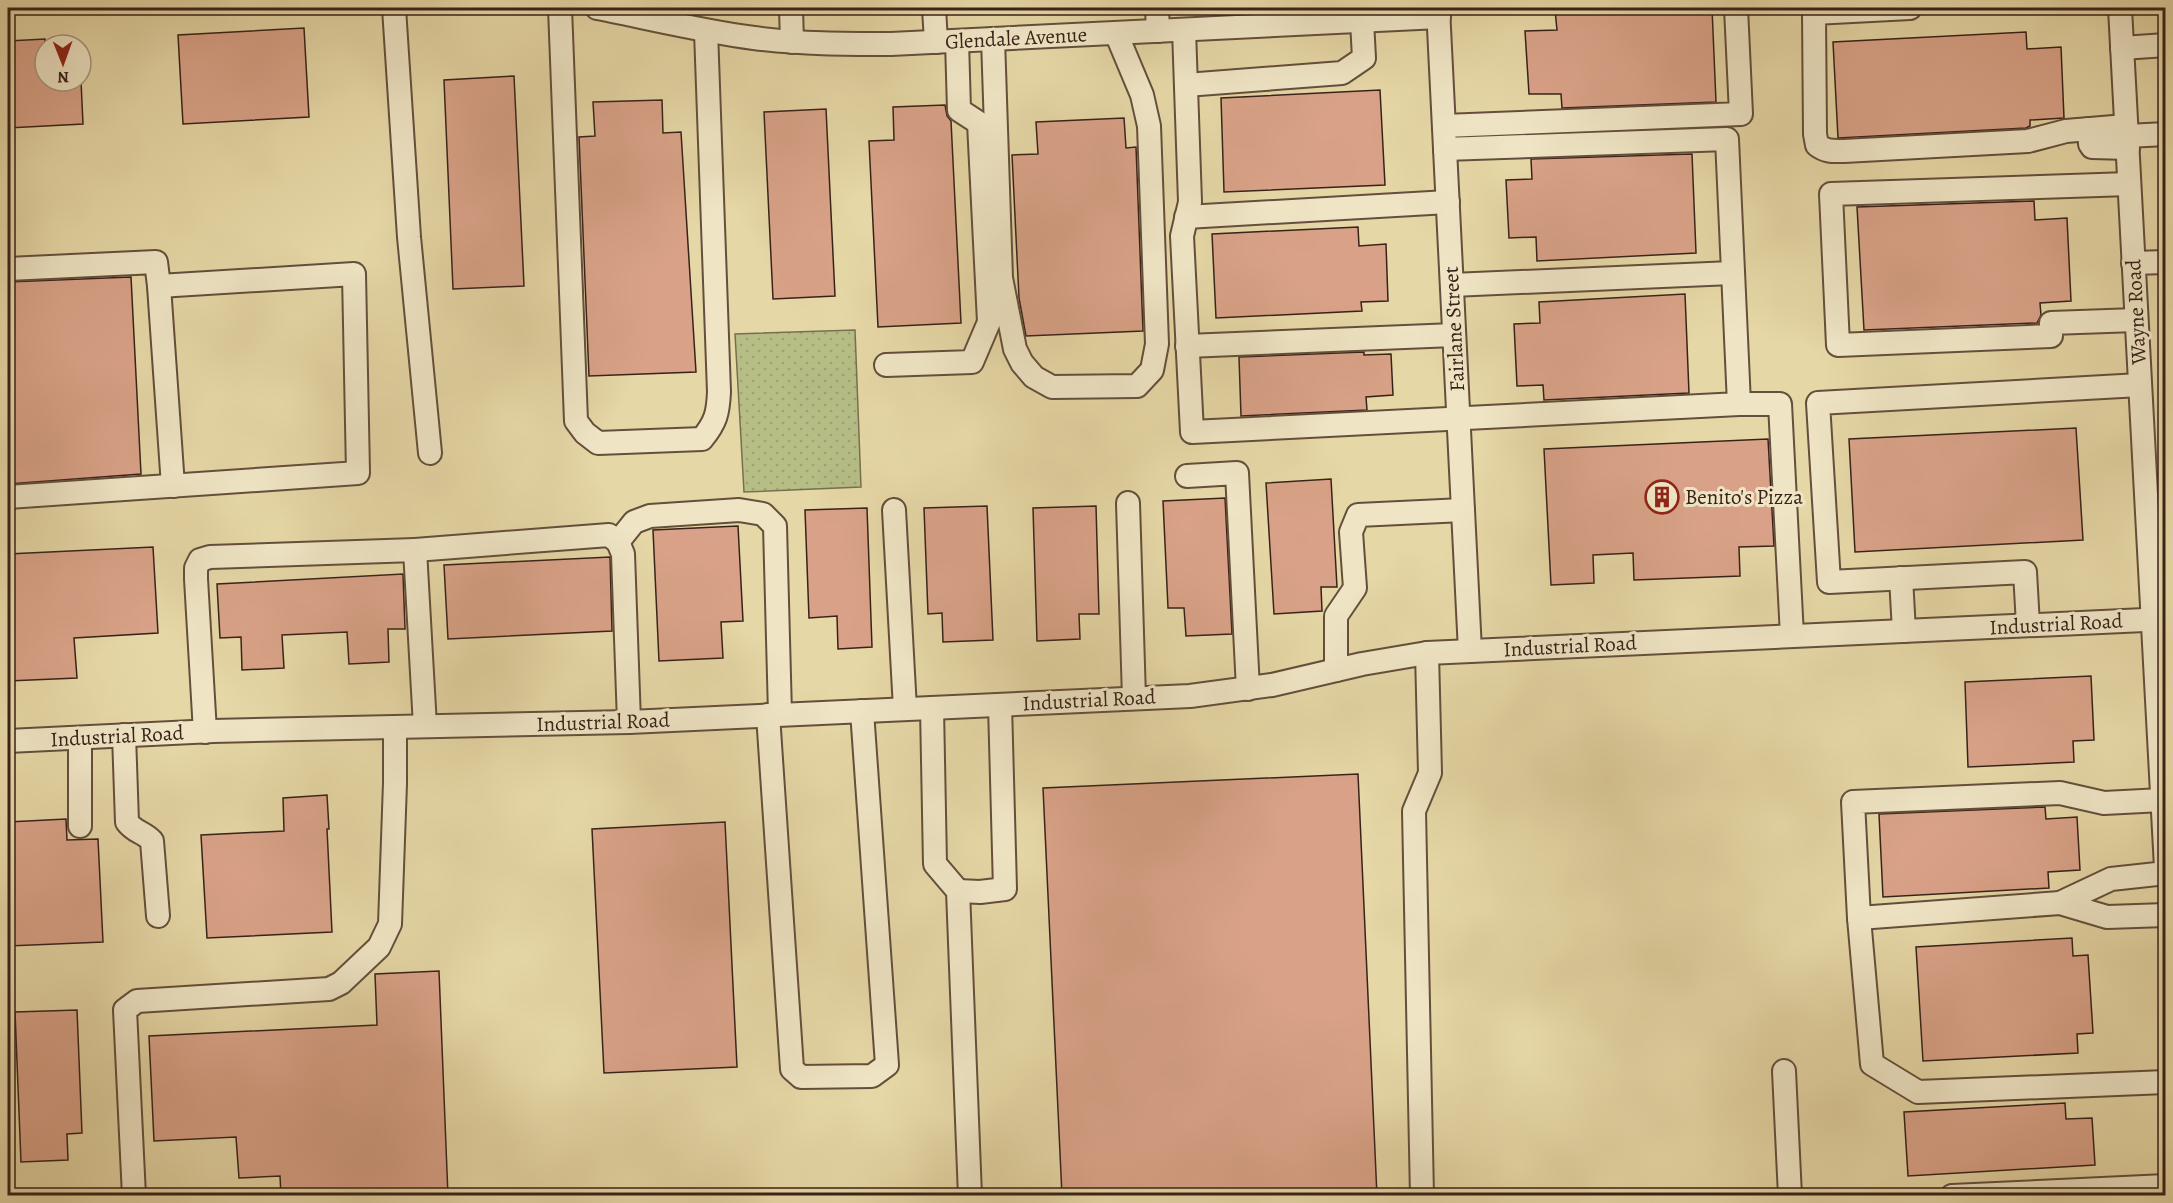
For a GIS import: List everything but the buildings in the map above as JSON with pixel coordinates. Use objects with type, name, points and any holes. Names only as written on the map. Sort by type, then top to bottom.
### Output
[{"type":"street","points":[[394,8],[409,237],[430,453]]},
{"type":"street","points":[[560,8],[576,421],[585,433],[598,443],[702,439],[718,414],[706,31]]},
{"type":"street","name":"Glendale Avenue","points":[[597,8],[672,16],[706,31],[816,44],[946,42],[1362,21],[1438,12]]},
{"type":"street","points":[[791,8],[792,42]]},
{"type":"street","points":[[886,365],[972,362],[989,322],[979,123],[960,110],[946,42],[934,8]]},
{"type":"street","points":[[1157,8],[1158,31]]},
{"type":"street","points":[[1444,126],[1741,114],[1736,8]]},
{"type":"street","points":[[1910,8],[1814,10],[1817,145],[1827,151],[2028,141],[2066,131],[2089,129],[2127,137],[2166,134]]},
{"type":"street","name":"Wayne Road","points":[[2120,8],[2140,385],[2156,492],[2162,800],[2166,868]]},
{"type":"street","name":"Fairlane Street","points":[[1438,12],[1470,651]]},
{"type":"street","points":[[1186,85],[1342,73],[1364,58],[1362,21]]},
{"type":"street","points":[[1184,30],[1190,202],[1182,236],[1192,432],[1739,404],[1780,404],[1792,636]]},
{"type":"street","points":[[993,39],[1001,278],[1015,349],[1022,363],[1034,377],[1052,387],[1137,386],[1152,370],[1156,344],[1149,126],[1142,95],[1116,33]]},
{"type":"street","points":[[2122,48],[2166,45]]},
{"type":"street","points":[[1445,148],[1727,139],[1739,404]]},
{"type":"street","points":[[2129,184],[1831,194],[1838,345],[2051,336],[2051,323],[2136,320]]},
{"type":"street","points":[[1186,217],[1448,202]]},
{"type":"street","points":[[8,269],[156,262],[173,486]]},
{"type":"street","points":[[2133,263],[2166,262]]},
{"type":"street","points":[[1452,285],[1732,273]]},
{"type":"street","points":[[8,497],[358,473],[354,274],[159,286]]},
{"type":"street","points":[[1188,346],[1454,335]]},
{"type":"street","points":[[2028,625],[2025,572],[1829,582],[1818,404],[2140,385]]},
{"type":"street","points":[[1187,476],[1237,473],[1248,689]]},
{"type":"street","points":[[1128,503],[1134,698]]},
{"type":"street","points":[[618,542],[634,522],[650,516],[739,510],[763,514],[775,526],[774,715],[792,1069],[801,1077],[872,1076],[887,1065],[862,711]]},
{"type":"street","points":[[894,510],[905,709]]},
{"type":"street","points":[[1336,670],[1336,616],[1355,588],[1351,532],[1358,515],[1463,510]]},
{"type":"street","points":[[205,732],[196,579],[196,568],[200,560],[210,557],[415,550],[609,535],[618,542],[623,554],[629,722]]},
{"type":"street","points":[[415,550],[425,726]]},
{"type":"street","points":[[1901,578],[1904,631]]},
{"type":"street","name":"Industrial Road","points":[[8,741],[205,732],[629,722],[1190,696],[1248,689],[1427,653],[2159,619]]},
{"type":"street","points":[[1422,1196],[1414,811],[1430,772],[1427,653]]},
{"type":"street","points":[[958,891],[980,892],[1005,889],[1000,705]]},
{"type":"street","points":[[932,708],[935,864],[958,891],[970,1196]]},
{"type":"street","points":[[134,1196],[125,1010],[137,1001],[329,989],[341,983],[379,947],[390,924],[395,727]]},
{"type":"street","points":[[124,735],[127,822],[133,831],[145,834],[152,841],[158,916]]},
{"type":"street","points":[[80,738],[80,826]]},
{"type":"street","points":[[2162,800],[2104,803],[2060,793],[1852,802],[1858,918],[1872,1064],[1918,1092],[2166,1082]]},
{"type":"street","points":[[2060,903],[2111,879],[2166,873]]},
{"type":"street","points":[[1858,918],[2060,903],[2107,917],[2166,915]]},
{"type":"street","points":[[1784,1071],[1790,1196]]},
{"type":"street","points":[[1953,1196],[2166,1186]]},
{"type":"green space","points":[[855,330],[861,487],[744,492],[735,334]]},
{"type":"place","name":"Benito's Pizza","points":[[1662,497]]}]
